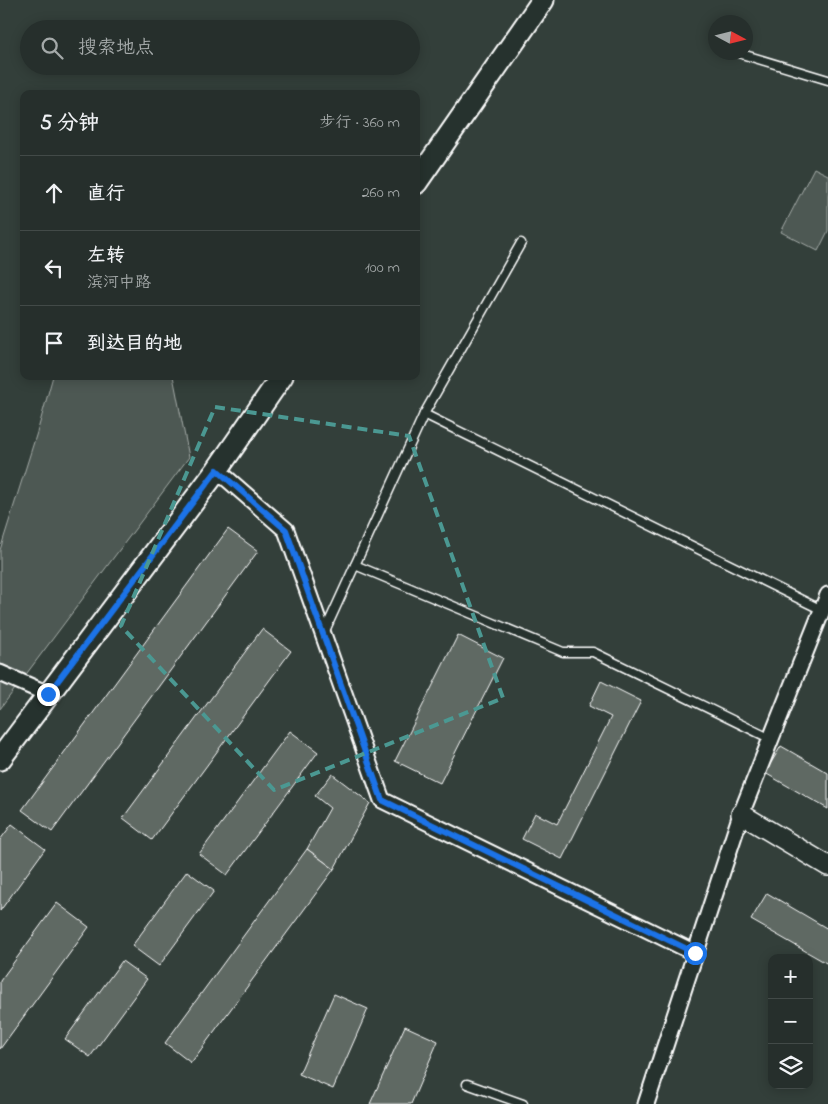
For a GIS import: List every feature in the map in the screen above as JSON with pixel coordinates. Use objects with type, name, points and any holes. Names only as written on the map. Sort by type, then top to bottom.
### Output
[{"type":"main road","points":[[420,177],[543,0]]},
{"type":"main road","points":[[0,759],[217,470],[279,380]]},
{"type":"street","points":[[217,470],[286,530],[382,800],[695,953]]},
{"type":"street","points":[[646,1104],[741,814],[828,595]]},
{"type":"street","points":[[0,673],[48,694]]},
{"type":"street","points":[[741,814],[828,866]]},
{"type":"lane","points":[[753,57],[828,80]]},
{"type":"lane","points":[[323,635],[424,414],[521,243]]},
{"type":"lane","points":[[424,414],[822,610]]},
{"type":"lane","points":[[355,565],[563,652],[594,652],[771,739]]},
{"type":"lane","points":[[468,1084],[523,1104]]},
{"type":"highlighted area","points":[[215,407],[409,436],[503,698],[274,790],[121,626]]},
{"type":"shaded area","points":[[814,168],[828,175],[828,231],[818,251],[781,232]]},
{"type":"shaded area","points":[[52,380],[174,380],[189,457],[0,709],[0,550]]},
{"type":"building","points":[[228,529],[258,551],[52,832],[22,810]]},
{"type":"building","points":[[262,629],[291,651],[152,840],[123,818]]},
{"type":"building","points":[[458,635],[503,658],[440,783],[395,761]]},
{"type":"building","points":[[601,681],[641,701],[562,859],[522,839],[535,813],[557,824],[611,717],[589,706]]},
{"type":"building","points":[[290,731],[318,752],[227,875],[199,854]]},
{"type":"building","points":[[781,746],[828,773],[828,809],[765,773]]},
{"type":"building","points":[[332,774],[370,803],[334,869],[307,849],[330,808],[315,796]]},
{"type":"building","points":[[12,824],[45,849],[0,911],[0,840]]},
{"type":"building","points":[[307,849],[334,869],[191,1063],[165,1043]]},
{"type":"building","points":[[187,871],[214,891],[159,966],[132,946]]},
{"type":"building","points":[[767,893],[828,929],[828,964],[813,954],[751,920]]},
{"type":"building","points":[[57,903],[89,927],[0,1049],[0,981]]},
{"type":"building","points":[[122,961],[147,979],[90,1057],[65,1039]]},
{"type":"building","points":[[334,994],[368,1009],[333,1089],[299,1074]]},
{"type":"building","points":[[405,1026],[438,1041],[411,1104],[370,1104]]},
{"type":"route","points":[[48,694],[217,470],[286,530],[382,800],[695,953]]}]
